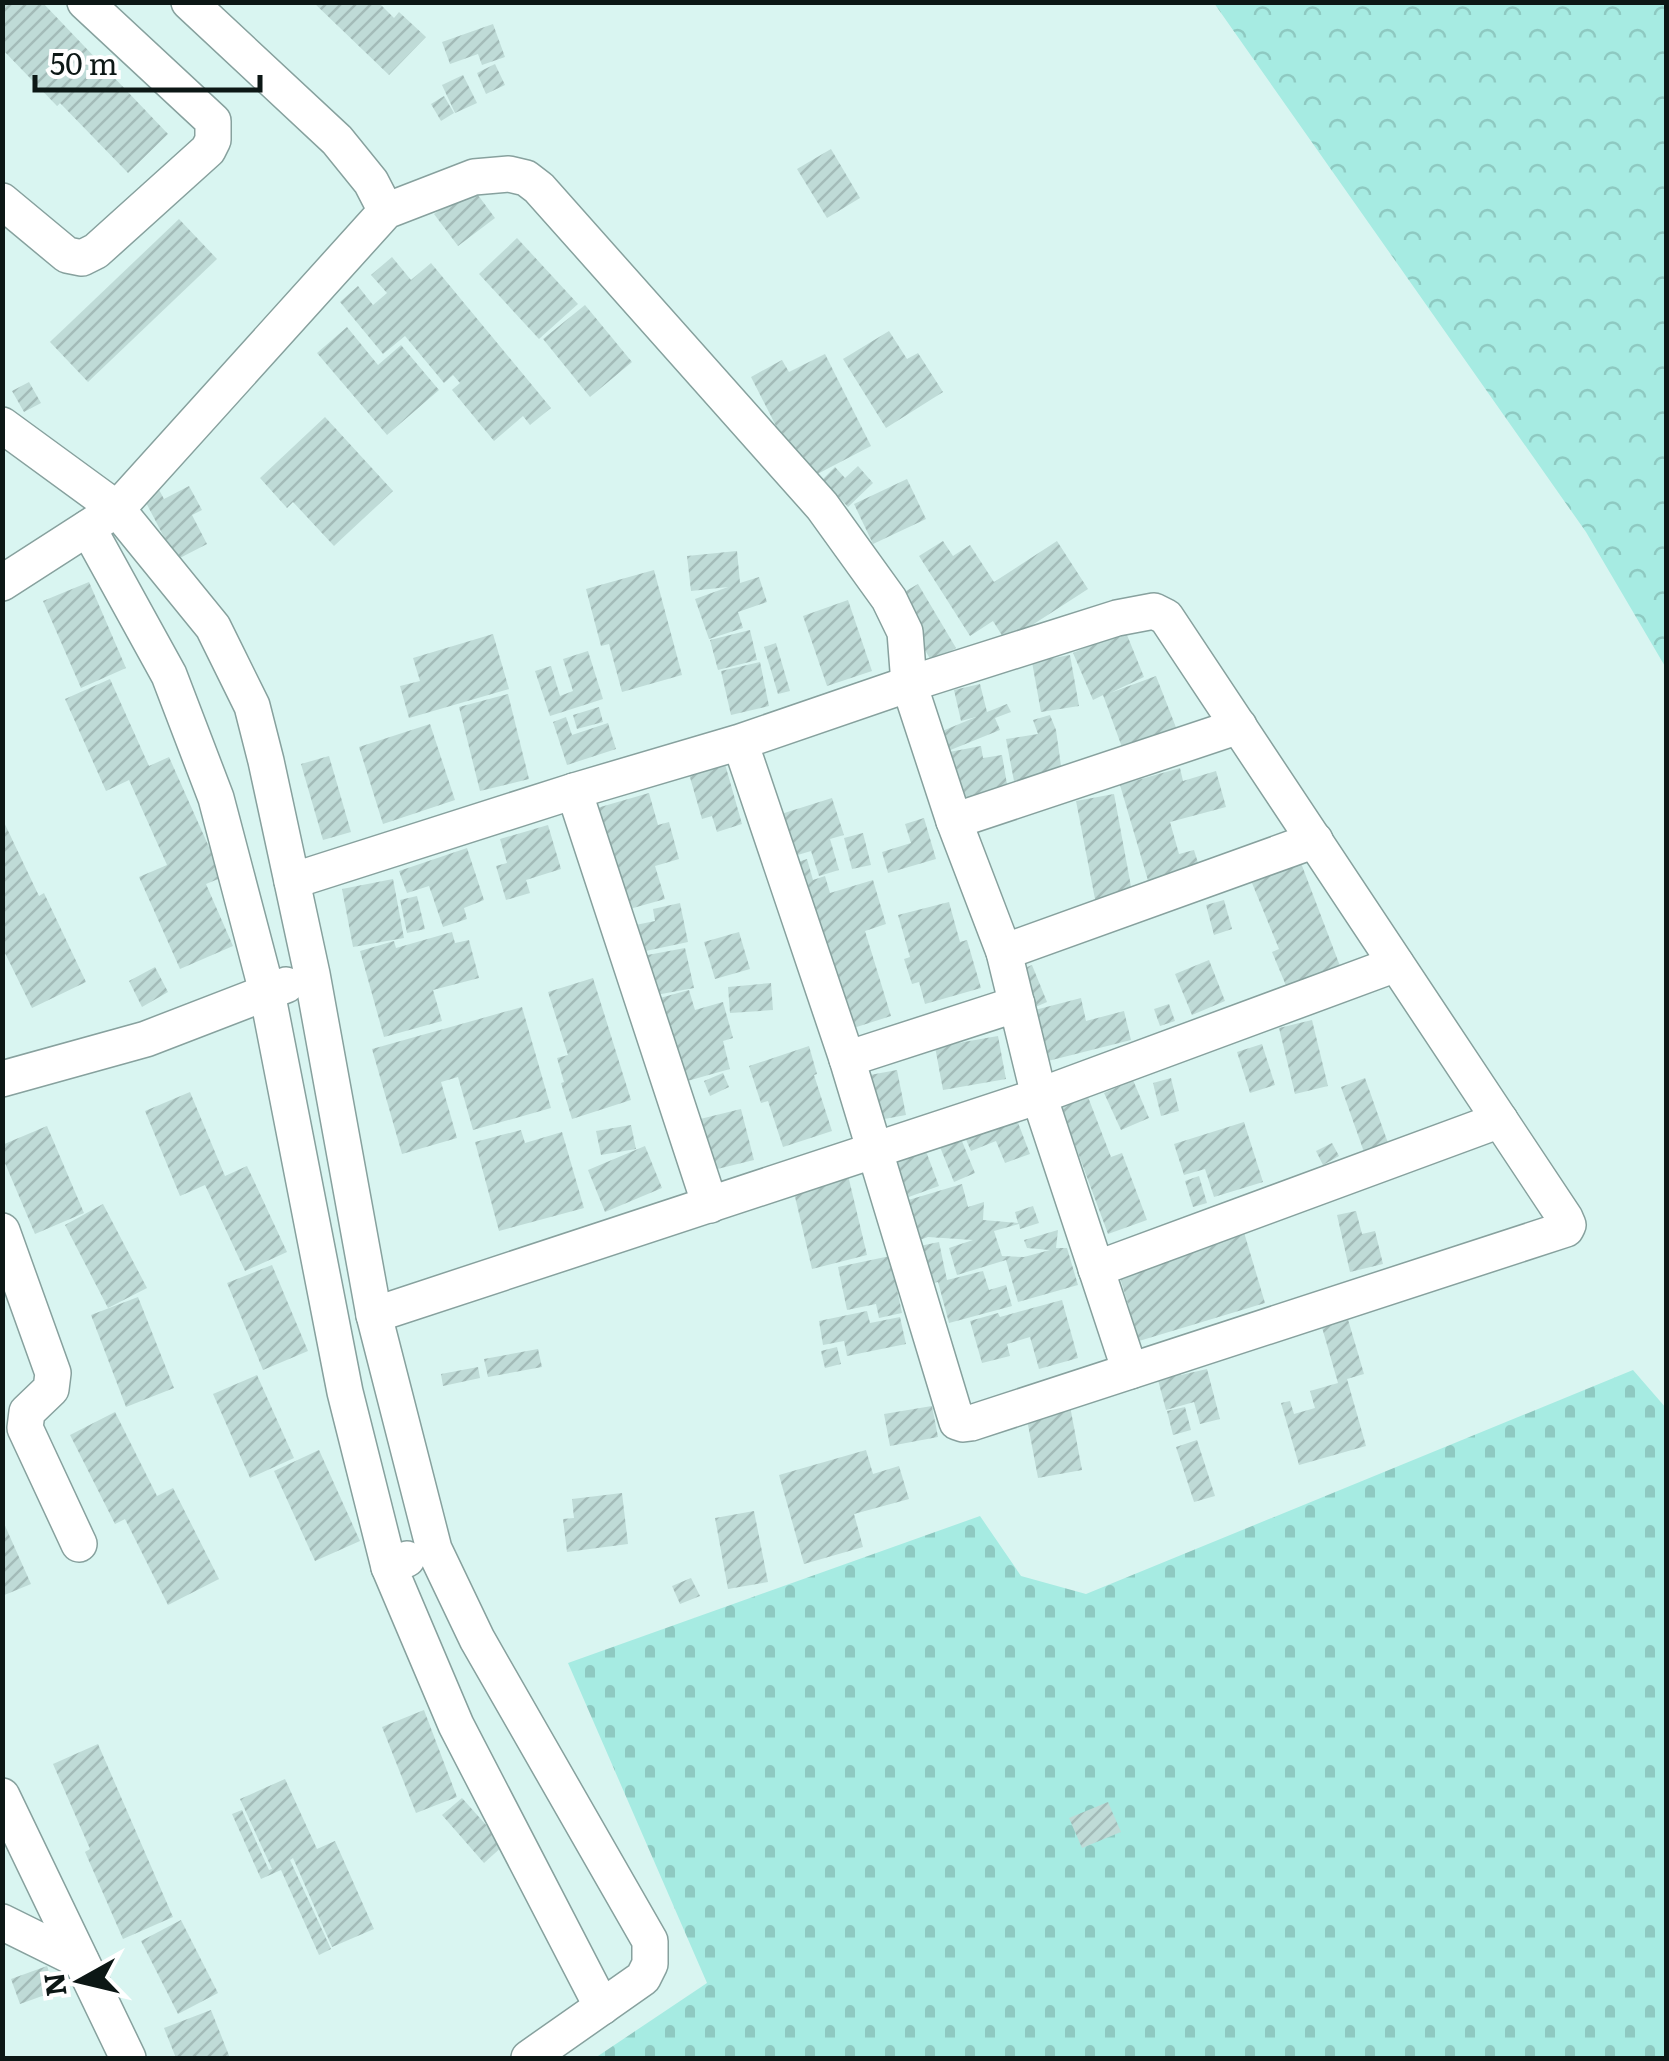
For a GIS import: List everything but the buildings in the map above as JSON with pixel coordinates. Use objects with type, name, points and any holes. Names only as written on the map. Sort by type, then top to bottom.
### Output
[{"type":"street","points":[[2,201],[67,255],[82,258],[96,251],[194,163],[213,140],[213,120],[85,2]]},
{"type":"street","points":[[189,2],[338,140],[371,182],[386,210]]},
{"type":"street","points":[[2,583],[102,518],[386,210],[474,176],[509,174],[526,178],[822,506],[889,599],[905,632],[909,684],[954,821],[1004,952],[1039,1096],[1130,1371]]},
{"type":"street","points":[[2,425],[213,628],[252,706],[312,974],[374,1315],[434,1549],[477,1639],[650,1941],[652,1954],[643,1978],[529,2058]]},
{"type":"street","points":[[102,518],[216,798],[268,992],[345,1392],[389,1567],[456,1726],[602,2007]]},
{"type":"street","points":[[292,881],[740,742],[1117,618],[1154,610],[1166,617],[1239,726],[1565,1218],[1566,1229],[971,1423],[958,1422],[847,1059],[740,742]]},
{"type":"street","points":[[954,821],[1239,726]]},
{"type":"street","points":[[574,791],[710,1205]]},
{"type":"street","points":[[1004,952],[1314,840]]},
{"type":"street","points":[[374,1315],[1039,1096],[1396,964]]},
{"type":"street","points":[[2,1080],[146,1038],[312,974]]},
{"type":"street","points":[[847,1059],[1017,1004]]},
{"type":"street","points":[[1096,1269],[1500,1120]]},
{"type":"street","points":[[2,1231],[53,1373],[52,1389],[27,1412],[25,1428],[80,1544]]},
{"type":"street","points":[[389,1567],[434,1549]]},
{"type":"street","points":[[6,1821],[128,2058]]},
{"type":"street","points":[[2,1922],[81,1961]]},
{"type":"green space","points":[[1214,3],[1666,3],[1666,668],[1586,532]]},
{"type":"green space","points":[[1633,1370],[1666,1408],[1666,2058],[595,2058],[707,1983],[568,1663],[980,1516],[1021,1576],[1086,1594]]}]
